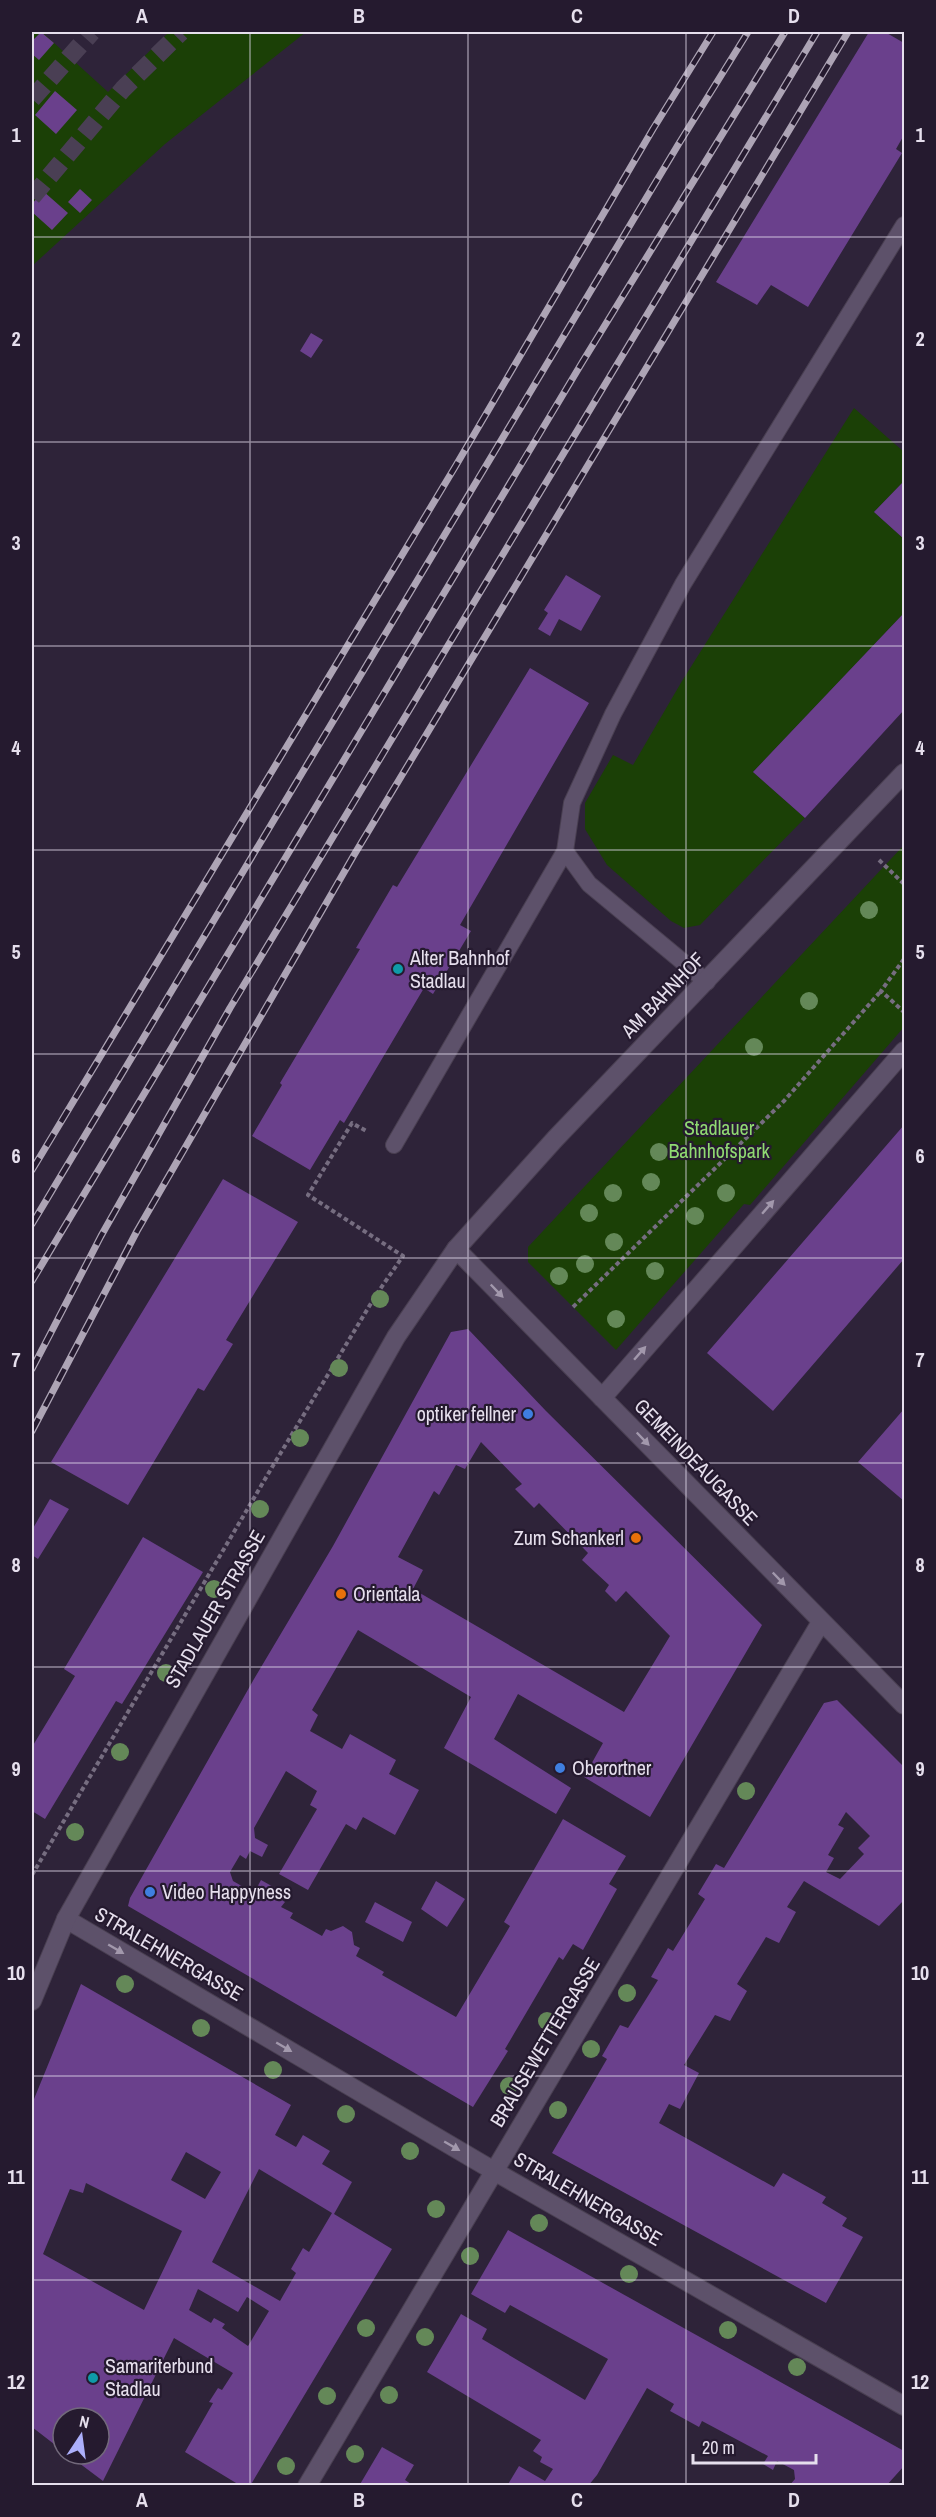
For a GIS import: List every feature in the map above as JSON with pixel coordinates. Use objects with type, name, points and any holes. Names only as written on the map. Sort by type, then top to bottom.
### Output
[{"type":"street","name":"AM BAHNHOF","points":[[456,1249],[555,1139],[904,773]]},
{"type":"street","points":[[602,1398],[904,1051]]},
{"type":"street","name":"GEMEINDEAUGASSE","points":[[456,1249],[904,1705]]},
{"type":"street","name":"STADLAUER STRASSE","points":[[32,2001],[66,1919],[396,1337],[456,1249]]},
{"type":"street","name":"BRAUSEWETTERGASSE","points":[[307,2486],[821,1622]]},
{"type":"street","name":"STRALEHNERGASSE","points":[[66,1919],[494,2171],[904,2406]]},
{"type":"lane","points":[[394,1145],[564,851],[572,803],[613,714],[683,584],[904,225]]},
{"type":"lane","points":[[564,851],[589,884],[707,982]]},
{"type":"path","points":[[879,860],[904,884]]},
{"type":"path","points":[[573,1307],[784,1101],[881,991],[904,959]]},
{"type":"path","points":[[881,991],[904,1012]]},
{"type":"path","points":[[32,1875],[375,1295],[403,1256],[308,1196],[352,1123],[394,1145]]},
{"type":"green space","points":[[32,32],[42,32],[108,92],[169,32],[306,32],[165,144],[32,266]]},
{"type":"green space","points":[[854,408],[904,452],[904,481],[874,512],[904,539],[904,613],[753,772],[805,818],[700,925],[684,928],[671,921],[607,865],[585,829],[585,803],[613,755],[633,765],[682,681]]},
{"type":"green space","name":"Stadlauer Bahnhofspark","points":[[904,845],[904,1027],[750,1205],[744,1204],[616,1350],[528,1262],[528,1247]]},
{"type":"building","points":[[41,32],[54,43],[39,60],[32,54],[32,41]]},
{"type":"building","points":[[869,32],[885,32],[904,43],[904,135],[896,149],[902,153],[808,307],[771,285],[757,305],[716,282]]},
{"type":"building","points":[[55,91],[77,110],[56,134],[35,115]]},
{"type":"building","points":[[32,182],[40,190],[32,199]]},
{"type":"building","points":[[80,189],[92,200],[80,213],[68,202]]},
{"type":"building","points":[[43,191],[68,213],[52,230],[32,212],[32,204]]},
{"type":"building","points":[[311,333],[323,340],[311,358],[300,351]]},
{"type":"building","points":[[904,481],[904,539],[874,512]]},
{"type":"building","points":[[566,575],[601,596],[581,631],[559,619],[550,636],[538,629],[548,613],[544,610]]},
{"type":"building","points":[[904,613],[904,710],[805,818],[753,772]]},
{"type":"building","name":"Alter Bahnhof Stadlau","points":[[530,668],[589,703],[460,925],[471,931],[433,994],[424,988],[344,1123],[340,1120],[310,1170],[252,1136],[282,1085],[280,1083],[360,949],[356,948],[393,885],[397,887]]},
{"type":"building","points":[[904,1125],[904,1259],[773,1411],[707,1353]]},
{"type":"building","points":[[223,1179],[298,1222],[226,1340],[233,1344],[204,1391],[198,1388],[128,1505],[51,1462]]},
{"type":"building","points":[[468,1329],[546,1411],[762,1625],[650,1817],[584,1777],[603,1743],[518,1694],[494,1739],[571,1788],[556,1814],[444,1748],[471,1697],[358,1630],[312,1710],[318,1715],[310,1731],[342,1749],[350,1734],[396,1760],[389,1774],[419,1790],[395,1835],[363,1817],[356,1830],[346,1824],[308,1890],[279,1874],[317,1809],[310,1805],[317,1791],[286,1771],[254,1828],[255,1838],[268,1845],[262,1857],[250,1851],[246,1859],[240,1855],[230,1872],[233,1881],[254,1893],[261,1880],[284,1893],[280,1899],[285,1902],[281,1907],[293,1913],[290,1918],[322,1936],[326,1929],[331,1931],[343,1926],[352,1932],[354,1945],[360,1948],[356,1956],[384,1972],[382,1975],[456,2017],[510,1926],[504,1922],[563,1819],[626,1856],[609,1884],[617,1889],[583,1950],[573,1944],[563,1960],[559,1957],[505,2049],[508,2051],[473,2107],[128,1906],[130,1898],[254,1679],[333,1546],[451,1332]],"holes":[[[481,1442],[522,1484],[515,1489],[534,1508],[539,1503],[588,1553],[582,1560],[609,1585],[605,1591],[616,1602],[626,1591],[670,1636],[624,1712],[413,1589],[423,1570],[398,1557],[434,1491],[439,1495],[456,1465],[465,1469]]]},
{"type":"building","points":[[904,1409],[904,1501],[858,1462]]},
{"type":"building","points":[[50,1499],[69,1509],[38,1559],[32,1555],[32,1530]]},
{"type":"building","points":[[143,1537],[203,1572],[122,1704],[116,1701],[45,1819],[32,1811],[32,1747],[75,1676],[64,1669]]},
{"type":"building","points":[[837,1700],[904,1767],[904,1900],[879,1926],[804,1881],[787,1907],[796,1912],[779,1943],[766,1937],[737,1984],[747,1991],[730,2021],[715,2015],[684,2065],[699,2073],[680,2109],[669,2104],[659,2123],[774,2187],[783,2173],[826,2197],[822,2203],[847,2218],[842,2226],[863,2237],[826,2303],[552,2153],[607,2059],[602,2056],[620,2025],[628,2028],[658,1980],[651,1977],[668,1948],[673,1951],[705,1899],[698,1894],[716,1864],[724,1868],[824,1703]],"holes":[[[846,1812],[870,1836],[858,1848],[864,1854],[840,1879],[826,1872],[834,1858],[828,1855],[844,1828],[838,1825]]]},
{"type":"building","points":[[436,1881],[465,1899],[447,1927],[421,1909]]},
{"type":"building","points":[[375,1902],[412,1922],[403,1942],[365,1922]]},
{"type":"building","points":[[81,1984],[291,2105],[275,2135],[296,2147],[303,2135],[330,2151],[322,2164],[352,2182],[334,2214],[392,2249],[250,2486],[241,2486],[185,2452],[213,2403],[209,2402],[218,2388],[222,2390],[233,2373],[174,2338],[111,2465],[111,2406],[51,2406],[51,2442],[32,2427],[32,2104]],"holes":[[[186,2152],[221,2172],[205,2199],[171,2180]],[[259,2169],[332,2213],[309,2252],[303,2248],[291,2269],[296,2273],[280,2301],[212,2262]],[[86,2183],[182,2231],[144,2310],[43,2254],[70,2189],[83,2193]],[[198,2289],[238,2312],[247,2297],[269,2311],[248,2346],[222,2328],[225,2324],[214,2318],[211,2323],[189,2310]]]},
{"type":"building","points":[[508,2230],[904,2451],[904,2466],[886,2486],[789,2486],[795,2479],[794,2470],[777,2461],[773,2470],[763,2464],[768,2456],[702,2421],[699,2427],[670,2411],[674,2404],[647,2388],[597,2475],[588,2486],[507,2486],[519,2466],[545,2481],[553,2469],[540,2462],[542,2457],[533,2451],[541,2440],[427,2372],[461,2314],[487,2329],[482,2339],[585,2400],[608,2359],[510,2305],[505,2313],[471,2294]]},
{"type":"building","points":[[382,2447],[414,2465],[405,2480],[414,2486],[359,2486]]},
{"type":"building","points":[[83,2466],[110,2466],[103,2481]]},
{"type":"tunnel","points":[[32,99],[92,32]]},
{"type":"tunnel","points":[[32,197],[123,89],[181,32]]},
{"type":"railway","points":[[32,1170],[455,467],[653,129],[713,32]]},
{"type":"railway","points":[[32,1224],[678,145],[748,32]]},
{"type":"railway","points":[[32,1281],[583,361],[785,32]]},
{"type":"railway","points":[[32,1369],[101,1236],[230,1008],[817,32]]},
{"type":"railway","points":[[32,1431],[137,1231],[354,855],[848,32]]},
{"type":"place","name":"Alter Bahnhof Stadlau","points":[[398,969]]},
{"type":"place","name":"optiker fellner","points":[[528,1414]]},
{"type":"place","name":"Zum Schankerl","points":[[636,1538]]},
{"type":"place","name":"Orientala","points":[[341,1594]]},
{"type":"place","name":"Oberortner","points":[[560,1768]]},
{"type":"place","name":"Video Happyness","points":[[150,1892]]},
{"type":"place","name":"Samariterbund Stadlau","points":[[93,2378]]}]
